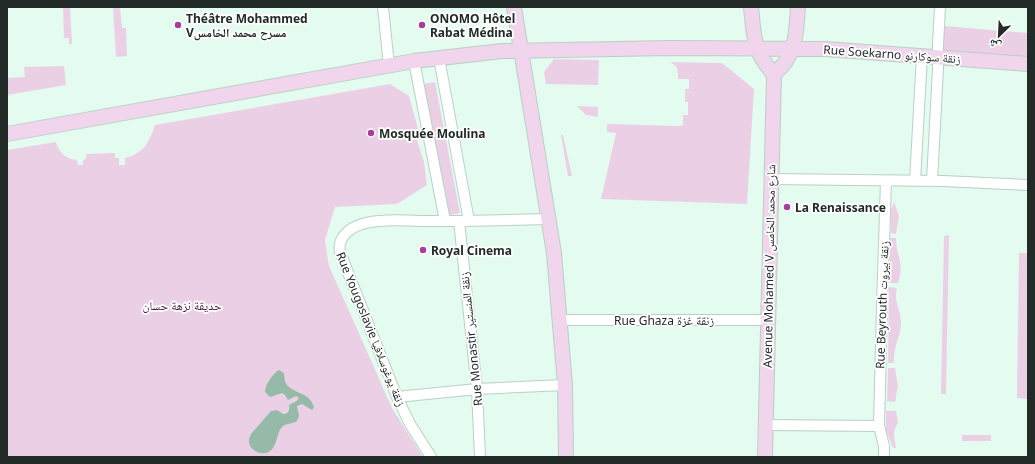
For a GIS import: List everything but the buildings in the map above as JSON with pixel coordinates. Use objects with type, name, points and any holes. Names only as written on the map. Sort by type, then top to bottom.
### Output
[{"type":"street","points":[[384,7],[389,66]]},
{"type":"street","points":[[514,7],[554,253],[565,385],[566,457]]},
{"type":"street","points":[[751,7],[753,37],[756,48],[767,67],[774,74],[783,67],[793,48],[798,7]]},
{"type":"street","points":[[932,181],[940,7]]},
{"type":"street","name":"Rue Soekarno زنقة سوكارنو","points":[[7,134],[414,61],[500,51],[793,48],[922,55],[938,58],[1028,64]]},
{"type":"street","points":[[915,181],[922,55]]},
{"type":"street","name":"Rue Monastir زنقة المنستير","points":[[439,58],[464,221],[477,389],[480,457]]},
{"type":"street","points":[[414,61],[444,221]]},
{"type":"street","name":"Avenue Mohamed V شارع محمد الخامس","points":[[765,457],[774,74]]},
{"type":"street","points":[[771,179],[932,181],[1028,185]]},
{"type":"street","name":"Rue Beyrouth زنقة بيروت","points":[[884,457],[884,446],[879,426],[886,181]]},
{"type":"street","name":"Rue Yougoslavie زنقة يوغوسلافيا","points":[[431,457],[410,424],[397,398],[355,294],[340,252],[339,243],[343,236],[352,228],[367,222],[548,219]]},
{"type":"street","name":"Rue Ghaza زنقة غزة","points":[[560,320],[768,320]]},
{"type":"street","points":[[397,398],[477,389],[565,385]]},
{"type":"street","points":[[766,426],[879,426]]},
{"type":"green space","points":[[63,7],[70,7],[72,44],[69,44],[69,38],[64,38]]},
{"type":"green space","points":[[113,7],[120,7],[122,28],[126,28],[127,56],[116,57]]},
{"type":"green space","points":[[944,26],[1028,33],[1028,60],[939,53]]},
{"type":"green space","points":[[554,59],[599,60],[598,85],[546,84],[544,72]]},
{"type":"green space","points":[[670,62],[722,63],[754,89],[747,204],[601,199],[616,133],[607,132],[607,124],[683,125],[683,115],[688,115],[688,102],[685,102],[685,89],[689,89],[689,79],[678,79],[677,69],[675,65]]},
{"type":"green space","points":[[64,66],[66,85],[7,95],[7,78],[25,77],[24,67]]},
{"type":"green space","points":[[435,82],[460,213],[448,215],[423,84]]},
{"type":"green space","name":"حديقة نزهة حسان","points":[[390,84],[409,96],[419,132],[416,137],[424,162],[427,185],[397,204],[335,207],[325,240],[330,268],[392,408],[423,457],[7,457],[7,150],[56,142],[61,152],[66,157],[77,160],[78,165],[83,165],[83,160],[86,159],[86,154],[115,153],[115,158],[119,158],[119,165],[125,165],[125,158],[137,153],[148,142],[155,125]]},
{"type":"green space","points":[[577,106],[598,107],[598,117],[586,115]]},
{"type":"green space","points":[[561,135],[563,135],[572,176],[568,176]]},
{"type":"green space","points":[[894,202],[899,216],[896,234],[891,233],[891,210]]},
{"type":"green space","points":[[949,235],[946,394],[941,394],[944,236]]},
{"type":"green space","points":[[890,238],[896,238],[901,270],[898,283],[890,283]]},
{"type":"green space","points":[[1019,253],[1028,253],[1028,399],[1017,398]]},
{"type":"green space","points":[[889,287],[897,288],[896,297],[901,322],[894,363],[888,363]]},
{"type":"green space","points":[[888,368],[895,368],[898,386],[895,402],[887,401]]},
{"type":"green space","points":[[886,411],[896,411],[898,422],[894,432],[894,437],[896,448],[893,448],[886,430]]},
{"type":"green space","points":[[962,435],[991,435],[991,441],[962,441]]},
{"type":"shaded area","points":[[279,370],[284,373],[285,382],[287,385],[306,396],[312,402],[314,407],[312,410],[302,404],[297,406],[299,416],[297,421],[282,427],[273,448],[266,453],[260,453],[250,446],[249,440],[251,434],[271,411],[277,410],[283,414],[287,413],[289,410],[289,405],[297,401],[299,398],[296,396],[288,400],[282,393],[270,397],[265,392],[266,386],[274,374]]},
{"type":"place","name":"Théâtre Mohammed Vمسرح محمد الخامس","points":[[178,25]]},
{"type":"place","name":"ONOMO Hôtel Rabat Médina","points":[[422,25]]},
{"type":"place","name":"Mosquée Moulina","points":[[371,133]]},
{"type":"place","name":"La Renaissance","points":[[787,207]]},
{"type":"place","name":"Royal Cinema","points":[[423,250]]}]
